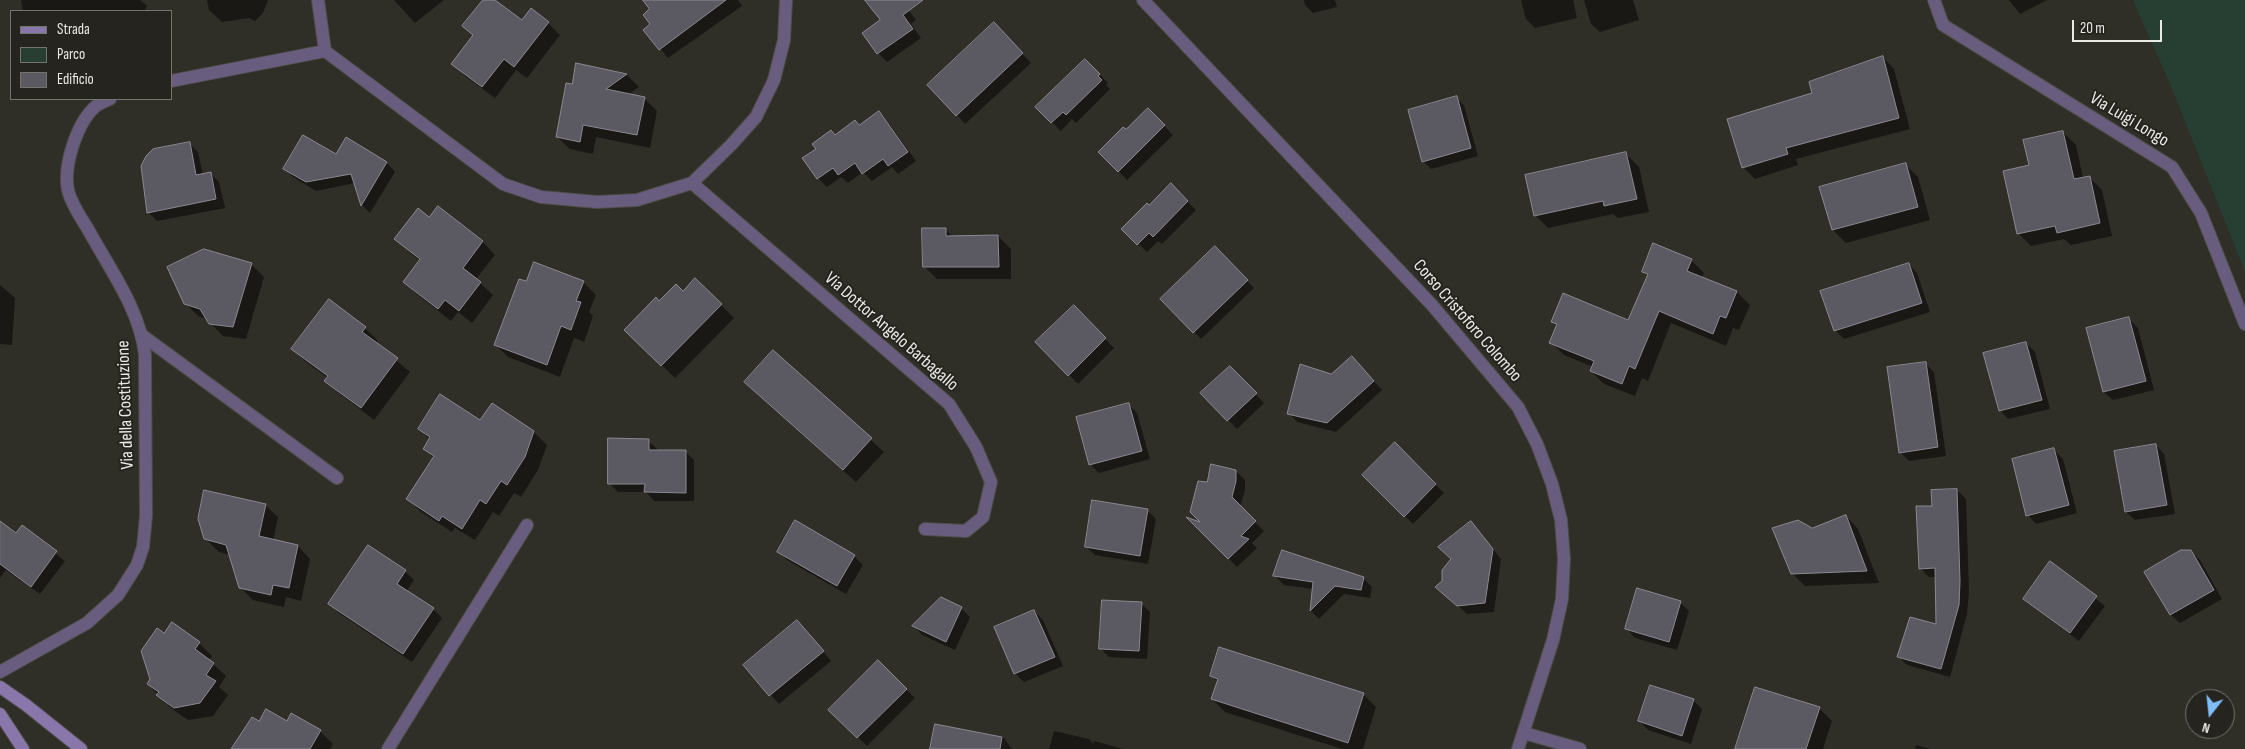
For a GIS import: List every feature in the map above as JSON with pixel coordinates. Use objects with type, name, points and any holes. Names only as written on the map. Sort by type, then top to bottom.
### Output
[{"type":"main road","points":[[0,687],[26,705],[81,749]]},
{"type":"main road","points":[[0,714],[23,749]]},
{"type":"street","points":[[318,0],[326,51],[423,126],[503,184],[541,198],[597,202],[637,200],[692,183],[731,145],[756,117],[774,80],[784,40],[786,0]]},
{"type":"street","name":"Corso Cristoforo Colombo","points":[[1143,0],[1432,304],[1518,407],[1537,444],[1552,484],[1560,520],[1564,559],[1562,599],[1554,632],[1518,749]]},
{"type":"street","name":"Via Luigi Longo","points":[[1934,0],[1943,25],[2172,167],[2201,213],[2245,324]]},
{"type":"street","points":[[172,81],[326,51]]},
{"type":"street","name":"Via della Costituzione","points":[[0,672],[87,623],[118,594],[137,565],[143,547],[146,516],[145,355],[143,336],[132,309],[77,211],[68,191],[68,166],[73,142],[96,106],[108,100]]},
{"type":"street","name":"Via Dottor Angelo Barbagallo","points":[[692,183],[949,404],[976,447],[991,482],[983,517],[966,531],[925,529]]},
{"type":"street","points":[[143,336],[337,478]]},
{"type":"street","points":[[388,749],[527,524]]},
{"type":"street","points":[[1524,733],[1580,749]]},
{"type":"green space","points":[[2133,0],[2245,0],[2245,272],[2170,84]]},
{"type":"building","points":[[483,0],[495,0],[522,20],[531,8],[549,22],[514,67],[504,59],[482,87],[451,64],[473,35],[462,26]]},
{"type":"building","points":[[643,0],[726,0],[659,50],[643,30],[650,24],[643,15],[649,9]]},
{"type":"building","points":[[865,0],[923,0],[903,15],[913,29],[877,54],[862,33],[880,20]]},
{"type":"building","points":[[994,22],[1023,53],[956,116],[927,85]]},
{"type":"building","points":[[1883,56],[1899,118],[1786,148],[1788,154],[1742,168],[1727,119],[1812,93],[1809,82]]},
{"type":"building","points":[[1085,59],[1100,74],[1098,76],[1102,80],[1066,115],[1063,112],[1051,123],[1035,107]]},
{"type":"building","points":[[576,63],[627,74],[606,89],[645,97],[637,135],[583,125],[580,142],[556,137],[566,83],[572,84]]},
{"type":"building","points":[[1457,96],[1471,148],[1422,162],[1408,110]]},
{"type":"building","points":[[1148,108],[1165,125],[1118,172],[1098,152],[1123,127],[1126,129]]},
{"type":"building","points":[[879,111],[908,152],[888,166],[883,159],[862,174],[855,163],[838,175],[833,168],[817,179],[802,158],[816,149],[812,144],[831,130],[835,135],[855,120],[859,125]]},
{"type":"building","points":[[2063,131],[2074,179],[2090,176],[2100,223],[2057,233],[2055,226],[2017,234],[2003,171],[2029,165],[2023,140]]},
{"type":"building","points":[[303,135],[336,154],[346,137],[387,162],[361,206],[351,174],[306,182],[283,169]]},
{"type":"building","points":[[190,142],[196,175],[211,172],[216,199],[147,213],[141,166],[146,156],[153,149]]},
{"type":"building","points":[[1626,152],[1637,199],[1604,206],[1603,201],[1534,216],[1525,175]]},
{"type":"building","points":[[1906,163],[1918,207],[1832,230],[1819,187]]},
{"type":"building","points":[[1171,183],[1188,201],[1153,237],[1149,233],[1137,245],[1121,229],[1147,203],[1149,205]]},
{"type":"building","points":[[438,206],[483,241],[463,268],[481,282],[459,311],[445,300],[438,309],[403,282],[420,259],[394,239],[418,208],[429,217]]},
{"type":"building","points":[[922,228],[946,228],[946,236],[998,235],[999,267],[923,267]]},
{"type":"building","points":[[1653,243],[1692,259],[1687,271],[1737,291],[1726,318],[1720,316],[1713,334],[1659,311],[1635,369],[1629,366],[1622,384],[1590,371],[1594,361],[1549,343],[1557,324],[1551,322],[1563,293],[1628,320],[1648,274],[1642,272]]},
{"type":"building","points":[[1215,246],[1248,280],[1193,333],[1160,299]]},
{"type":"building","points":[[204,249],[252,263],[233,327],[209,324],[200,309],[184,304],[167,267]]},
{"type":"building","points":[[534,262],[584,281],[576,301],[581,302],[571,330],[561,326],[547,365],[494,345],[519,279],[526,281]]},
{"type":"building","points":[[1909,263],[1922,303],[1834,331],[1820,291]]},
{"type":"building","points":[[695,278],[722,304],[661,366],[624,330],[656,297],[659,301],[676,284],[683,291]]},
{"type":"building","points":[[329,299],[366,327],[362,332],[398,358],[361,408],[324,381],[328,376],[291,349]]},
{"type":"building","points":[[1074,305],[1106,338],[1068,376],[1035,342]]},
{"type":"building","points":[[2129,317],[2146,381],[2103,392],[2086,328]]},
{"type":"building","points":[[2026,342],[2042,400],[1999,411],[1983,353]]},
{"type":"building","points":[[773,350],[872,438],[843,470],[744,382]]},
{"type":"building","points":[[1352,356],[1374,381],[1327,423],[1287,414],[1300,364],[1331,374]]},
{"type":"building","points":[[1926,362],[1938,447],[1899,453],[1887,367]]},
{"type":"building","points":[[1230,366],[1257,393],[1227,421],[1200,393]]},
{"type":"building","points":[[440,394],[480,420],[492,403],[534,431],[525,457],[507,485],[501,481],[486,504],[480,500],[462,529],[442,516],[439,521],[406,499],[434,456],[423,449],[430,437],[418,429]]},
{"type":"building","points":[[1129,403],[1142,451],[1089,465],[1076,417]]},
{"type":"building","points":[[608,438],[649,439],[649,450],[686,450],[686,493],[644,492],[645,484],[608,484]]},
{"type":"building","points":[[1395,442],[1436,484],[1404,517],[1362,475]]},
{"type":"building","points":[[2156,444],[2167,505],[2125,512],[2114,451]]},
{"type":"building","points":[[2054,448],[2069,505],[2026,516],[2012,459]]},
{"type":"building","points":[[1211,464],[1236,470],[1236,481],[1232,497],[1256,521],[1241,536],[1249,539],[1228,559],[1186,517],[1200,522],[1190,512],[1198,481],[1207,482]]},
{"type":"building","points":[[1957,489],[1959,605],[1941,669],[1897,657],[1910,617],[1936,624],[1935,568],[1919,569],[1916,506],[1932,506],[1931,490]]},
{"type":"building","points":[[204,490],[266,504],[259,536],[298,545],[289,588],[273,585],[271,595],[239,588],[226,545],[204,539],[198,519]]},
{"type":"building","points":[[1092,500],[1148,509],[1140,556],[1085,547]]},
{"type":"building","points":[[1846,515],[1867,571],[1791,574],[1772,528],[1798,520],[1812,528]]},
{"type":"building","points":[[795,520],[855,555],[837,586],[777,552]]},
{"type":"building","points":[[0,521],[16,533],[22,525],[57,551],[31,587],[0,564]]},
{"type":"building","points":[[1471,521],[1493,549],[1485,603],[1457,606],[1435,587],[1442,581],[1442,570],[1451,559],[1438,547]]},
{"type":"building","points":[[368,545],[406,570],[397,584],[434,608],[403,654],[328,604]]},
{"type":"building","points":[[1282,550],[1364,577],[1361,590],[1335,586],[1310,611],[1313,582],[1273,576]]},
{"type":"building","points":[[2181,550],[2191,550],[2214,590],[2170,615],[2144,572]]},
{"type":"building","points":[[2050,561],[2097,596],[2070,633],[2023,599]]},
{"type":"building","points":[[1637,588],[1681,601],[1669,642],[1625,629]]},
{"type":"building","points":[[941,597],[962,607],[946,642],[912,626]]},
{"type":"building","points":[[1102,600],[1142,602],[1139,651],[1099,649]]},
{"type":"building","points":[[1034,610],[1055,657],[1014,674],[994,627]]},
{"type":"building","points":[[797,620],[824,651],[769,696],[743,665]]},
{"type":"building","points":[[172,622],[200,642],[195,649],[214,663],[206,675],[216,681],[200,703],[174,708],[156,695],[159,692],[147,684],[150,679],[141,651],[157,628],[164,633]]},
{"type":"building","points":[[1219,647],[1364,693],[1348,743],[1211,699],[1218,679],[1210,676]]},
{"type":"building","points":[[878,660],[907,689],[857,738],[828,710]]},
{"type":"building","points":[[1650,685],[1694,699],[1682,736],[1638,721]]},
{"type":"building","points":[[1755,687],[1820,707],[1806,749],[1735,749]]},
{"type":"building","points":[[266,709],[287,721],[291,713],[321,730],[310,749],[231,749],[252,717],[259,721]]},
{"type":"building","points":[[935,724],[1002,737],[1000,749],[930,749]]}]
